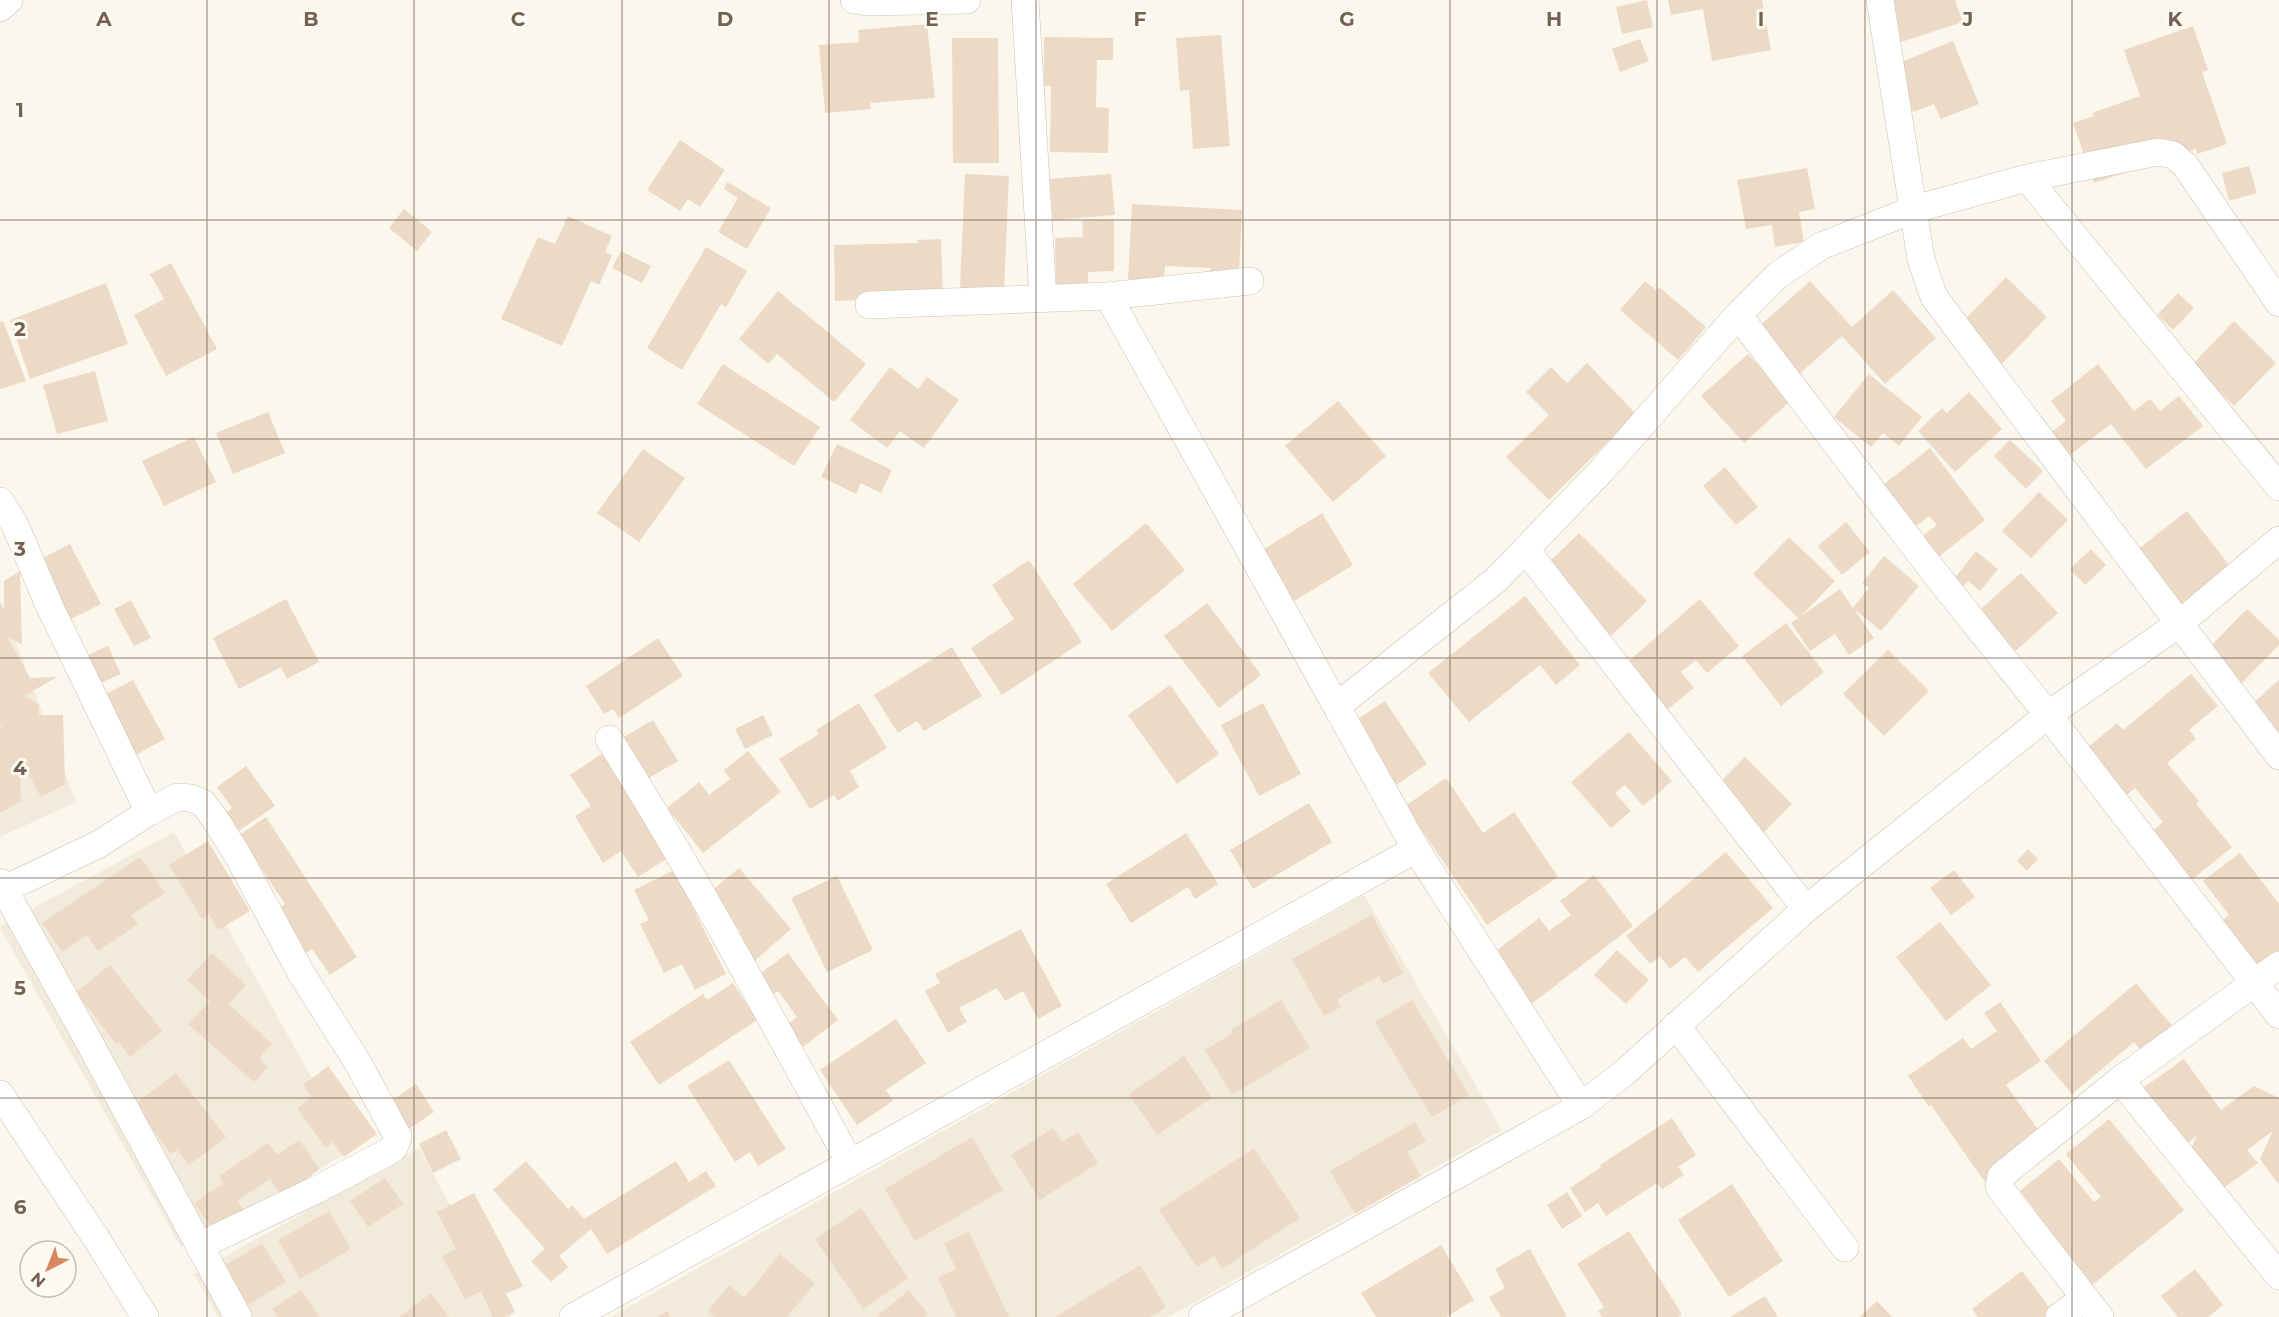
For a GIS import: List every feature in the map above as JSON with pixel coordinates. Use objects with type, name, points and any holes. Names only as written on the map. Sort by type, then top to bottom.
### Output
[{"type":"street","points":[[0,8],[9,0]]},
{"type":"street","points":[[854,0],[870,2],[967,0]]},
{"type":"street","points":[[1025,0],[1043,298]]},
{"type":"street","points":[[1880,0],[1915,209],[1921,259],[1934,297],[2279,756]]},
{"type":"street","points":[[1337,706],[1496,580],[1604,468],[1738,315],[1778,275],[1821,246],[1915,209],[2027,178],[2158,152],[2173,155],[2185,165],[2279,303]]},
{"type":"street","points":[[2027,178],[2279,487]]},
{"type":"street","points":[[869,305],[1108,296],[1250,281]]},
{"type":"street","points":[[1108,296],[1416,849],[1581,1106]]},
{"type":"street","points":[[1738,315],[1934,572],[2279,1015]]},
{"type":"street","points":[[0,501],[15,525],[49,605],[149,812]]},
{"type":"street","points":[[1202,1317],[1581,1106],[1624,1073],[1806,909],[2048,716],[2180,622],[2279,540]]},
{"type":"street","points":[[1526,550],[1806,909]]},
{"type":"street","points":[[609,739],[653,808],[850,1163]]},
{"type":"street","points":[[199,1246],[318,1189],[386,1153],[394,1148],[398,1137],[358,1063],[301,974],[237,854],[215,819],[203,804],[191,798],[177,797],[99,844],[2,886],[199,1246],[238,1317]]},
{"type":"street","points":[[573,1317],[1416,849]]},
{"type":"street","points":[[2059,1317],[2092,1308],[2001,1190],[1999,1181],[2001,1176],[2120,1080],[2279,965]]},
{"type":"street","points":[[1676,1025],[1845,1248]]},
{"type":"street","points":[[2120,1080],[2279,1276]]},
{"type":"street","points":[[0,1094],[96,1238],[145,1317]]},
{"type":"shaded area","points":[[0,600],[76,802],[0,837]]},
{"type":"shaded area","points":[[174,832],[352,1150],[181,1247],[0,928]]},
{"type":"shaded area","points":[[1364,895],[1502,1130],[1168,1317],[611,1317]]},
{"type":"shaded area","points":[[419,1148],[511,1317],[218,1317],[194,1274]]},
{"type":"building","points":[[1647,0],[1653,27],[1622,34],[1616,7]]},
{"type":"building","points":[[1668,0],[1762,0],[1771,50],[1712,61],[1703,9],[1671,15]]},
{"type":"building","points":[[1881,0],[1955,0],[1963,22],[1895,44]]},
{"type":"building","points":[[927,24],[935,98],[870,103],[871,109],[825,113],[819,45],[859,42],[858,30]]},
{"type":"building","points":[[2193,26],[2208,70],[2202,72],[2227,144],[2197,154],[2196,149],[2094,183],[2073,123],[2094,116],[2092,113],[2140,96],[2124,50]]},
{"type":"building","points":[[1221,35],[1230,146],[1193,149],[1189,90],[1180,91],[1176,38]]},
{"type":"building","points":[[1044,37],[1113,38],[1113,60],[1097,60],[1096,107],[1109,108],[1108,153],[1050,152],[1051,86],[1044,86]]},
{"type":"building","points":[[952,38],[998,38],[999,163],[953,163]]},
{"type":"building","points":[[1640,39],[1649,61],[1620,72],[1612,49]]},
{"type":"building","points":[[1953,41],[1979,104],[1941,119],[1934,104],[1913,112],[1894,65]]},
{"type":"building","points":[[680,140],[725,170],[700,207],[688,199],[680,211],[647,190]]},
{"type":"building","points":[[2249,166],[2257,193],[2229,201],[2222,173]]},
{"type":"building","points":[[1807,168],[1815,209],[1799,212],[1804,242],[1775,247],[1772,225],[1746,229],[1737,180]]},
{"type":"building","points":[[965,174],[1009,176],[1003,313],[959,311]]},
{"type":"building","points":[[1111,174],[1115,215],[1053,220],[1049,179]]},
{"type":"building","points":[[727,182],[771,208],[747,249],[718,232],[738,198],[724,189]]},
{"type":"building","points":[[1132,204],[1242,210],[1239,275],[1210,273],[1210,268],[1165,266],[1164,281],[1128,279]]},
{"type":"building","points":[[404,209],[432,232],[417,251],[389,228]]},
{"type":"building","points":[[568,216],[612,236],[605,252],[612,255],[599,285],[591,281],[562,346],[501,319],[538,237],[555,244]]},
{"type":"building","points":[[1114,220],[1114,271],[1088,272],[1088,284],[1056,285],[1055,238],[1083,237],[1082,221]]},
{"type":"building","points":[[941,239],[943,297],[835,301],[834,245],[918,243],[918,240]]},
{"type":"building","points":[[706,247],[747,271],[726,307],[721,304],[682,370],[647,348]]},
{"type":"building","points":[[621,251],[651,266],[642,283],[612,268]]},
{"type":"building","points":[[171,263],[217,349],[166,376],[134,315],[164,299],[150,274]]},
{"type":"building","points":[[2006,277],[2047,317],[1996,370],[1955,330]]},
{"type":"building","points":[[1645,281],[1657,291],[1659,287],[1706,327],[1678,360],[1620,310]]},
{"type":"building","points":[[1810,281],[1852,327],[1893,290],[1936,338],[1885,384],[1842,336],[1797,376],[1755,330]]},
{"type":"building","points":[[106,283],[128,344],[30,379],[10,320]]},
{"type":"building","points":[[778,291],[866,364],[834,402],[777,354],[768,364],[739,339]]},
{"type":"building","points":[[2178,293],[2194,308],[2173,330],[2157,315]]},
{"type":"building","points":[[3,321],[26,381],[0,389],[0,322]]},
{"type":"building","points":[[2234,321],[2276,363],[2234,406],[2192,365]]},
{"type":"building","points":[[1748,354],[1790,401],[1744,443],[1701,396]]},
{"type":"building","points":[[1587,363],[1636,414],[1549,500],[1506,457],[1549,415],[1526,392],[1551,367],[1567,383]]},
{"type":"building","points":[[723,364],[820,427],[794,466],[697,404]]},
{"type":"building","points":[[2098,364],[2134,411],[2150,399],[2160,411],[2179,396],[2203,426],[2146,469],[2111,424],[2063,460],[2045,437],[2066,421],[2051,401]]},
{"type":"building","points":[[890,367],[918,389],[927,377],[959,400],[924,448],[900,431],[887,448],[850,420]]},
{"type":"building","points":[[95,371],[108,421],[57,434],[43,385]]},
{"type":"building","points":[[1869,374],[1922,417],[1899,446],[1883,433],[1871,447],[1834,417]]},
{"type":"building","points":[[1969,392],[2002,429],[1955,472],[1918,431],[1942,408],[1947,413]]},
{"type":"building","points":[[1338,401],[1386,456],[1333,502],[1285,446]]},
{"type":"building","points":[[268,412],[285,453],[233,474],[216,433]]},
{"type":"building","points":[[194,437],[216,482],[164,506],[142,461]]},
{"type":"building","points":[[2010,440],[2043,471],[2026,489],[1994,456]]},
{"type":"building","points":[[837,444],[892,470],[881,493],[861,483],[856,494],[821,477]]},
{"type":"building","points":[[1930,448],[1985,520],[1936,559],[1920,538],[1937,525],[1929,516],[1911,530],[1878,489]]},
{"type":"building","points":[[643,449],[685,478],[639,542],[597,513]]},
{"type":"building","points":[[1725,467],[1758,507],[1736,525],[1703,486]]},
{"type":"building","points":[[2039,492],[2068,520],[2031,558],[2002,531]]},
{"type":"building","points":[[2187,511],[2230,566],[2167,616],[2124,560]]},
{"type":"building","points":[[1322,513],[1353,565],[1278,611],[1246,560]]},
{"type":"building","points":[[1846,522],[1870,552],[1842,575],[1818,546]]},
{"type":"building","points":[[1146,523],[1185,570],[1112,631],[1073,584]]},
{"type":"building","points":[[1579,533],[1647,601],[1600,647],[1539,572]]},
{"type":"building","points":[[1789,537],[1835,581],[1801,616],[1840,589],[1853,608],[1869,588],[1862,583],[1884,556],[1919,586],[1881,631],[1854,609],[1874,638],[1849,655],[1835,634],[1810,651],[1791,623],[1798,618],[1753,574]]},
{"type":"building","points":[[70,544],[101,604],[67,621],[37,561]]},
{"type":"building","points":[[2091,549],[2106,565],[2085,585],[2070,569]]},
{"type":"building","points":[[1976,551],[1998,569],[1980,591],[1968,581],[1960,590],[1951,583]]},
{"type":"building","points":[[1029,560],[1082,642],[1002,695],[971,648],[1014,619],[992,585]]},
{"type":"building","points":[[20,571],[22,645],[7,636],[30,678],[57,677],[24,696],[38,704],[39,715],[63,715],[65,784],[41,797],[20,759],[21,801],[0,813],[0,728],[3,728],[0,726],[0,602],[4,610],[4,581]]},
{"type":"building","points":[[2021,573],[2058,613],[2001,664],[1975,614]]},
{"type":"building","points":[[1525,596],[1580,665],[1556,685],[1540,665],[1469,722],[1428,673]]},
{"type":"building","points":[[286,599],[319,662],[287,679],[281,667],[239,689],[213,638]]},
{"type":"building","points":[[1700,599],[1739,646],[1707,673],[1696,660],[1681,672],[1694,688],[1662,714],[1622,667]]},
{"type":"building","points":[[131,600],[151,638],[134,646],[114,609]]},
{"type":"building","points":[[1207,603],[1261,675],[1219,708],[1164,636]]},
{"type":"building","points":[[2247,609],[2279,640],[2279,645],[2232,693],[2198,659]]},
{"type":"building","points":[[1786,623],[1824,672],[1781,706],[1742,656]]},
{"type":"building","points":[[658,638],[683,676],[619,718],[613,709],[604,714],[586,686]]},
{"type":"building","points":[[108,646],[121,674],[94,686],[81,658]]},
{"type":"building","points":[[952,647],[982,696],[924,731],[917,721],[898,733],[874,695]]},
{"type":"building","points":[[1888,650],[1929,691],[1884,736],[1843,694]]},
{"type":"building","points":[[2191,674],[2218,706],[2189,730],[2196,739],[2167,763],[2199,801],[2196,804],[2232,847],[2178,891],[2138,843],[2163,822],[2135,788],[2108,810],[2069,763],[2117,723],[2123,730]]},
{"type":"building","points":[[133,680],[165,739],[128,759],[96,699]]},
{"type":"building","points":[[2279,680],[2279,752],[2243,712]]},
{"type":"building","points":[[1170,685],[1219,754],[1177,784],[1128,715]]},
{"type":"building","points":[[1385,701],[1427,764],[1392,788],[1350,724]]},
{"type":"building","points":[[859,703],[887,748],[850,771],[859,787],[838,801],[834,795],[810,809],[779,759],[819,734],[816,730]]},
{"type":"building","points":[[1263,703],[1301,774],[1259,796],[1221,725]]},
{"type":"building","points":[[763,715],[773,735],[745,749],[735,729]]},
{"type":"building","points":[[653,720],[678,761],[642,782],[617,741]]},
{"type":"building","points":[[1629,732],[1672,781],[1643,806],[1625,785],[1615,793],[1631,811],[1611,828],[1571,782]]},
{"type":"building","points":[[748,751],[781,792],[703,853],[667,808],[699,782],[709,795],[730,779],[724,770]]},
{"type":"building","points":[[603,753],[671,856],[638,877],[621,851],[603,863],[575,816],[591,806],[570,775]]},
{"type":"building","points":[[1745,757],[1792,804],[1749,847],[1702,800]]},
{"type":"building","points":[[246,766],[275,806],[230,837],[217,819],[232,808],[217,787]]},
{"type":"building","points":[[1446,778],[1483,833],[1514,812],[1558,877],[1487,925],[1405,806]]},
{"type":"building","points":[[1309,803],[1332,842],[1253,889],[1230,850]]},
{"type":"building","points":[[266,817],[357,957],[330,975],[312,949],[297,958],[272,913],[285,904],[252,855],[230,841]]},
{"type":"building","points":[[1186,833],[1218,884],[1195,899],[1188,887],[1131,923],[1106,884]]},
{"type":"building","points":[[208,841],[250,911],[218,930],[209,914],[202,919],[169,865]]},
{"type":"building","points":[[2028,849],[2038,859],[2027,871],[2017,861]]},
{"type":"building","points":[[1726,852],[1773,908],[1698,972],[1685,957],[1670,969],[1660,956],[1650,964],[1626,936]]},
{"type":"building","points":[[2240,853],[2279,904],[2279,952],[2250,974],[2214,927],[2229,915],[2203,881]]},
{"type":"building","points":[[140,857],[165,893],[131,915],[138,924],[98,951],[87,935],[62,952],[42,923]]},
{"type":"building","points":[[739,868],[791,929],[751,964],[731,941],[741,932],[708,894]]},
{"type":"building","points":[[674,870],[726,974],[695,990],[682,964],[664,973],[640,924],[649,920],[634,890]]},
{"type":"building","points":[[1954,870],[1975,897],[1951,915],[1930,888]]},
{"type":"building","points":[[1594,875],[1633,926],[1530,1005],[1492,954],[1539,918],[1549,931],[1571,915],[1560,901]]},
{"type":"building","points":[[837,876],[873,950],[827,972],[791,898]]},
{"type":"building","points":[[1372,915],[1403,973],[1383,984],[1379,976],[1337,999],[1341,1007],[1324,1016],[1292,959]]},
{"type":"building","points":[[1940,922],[1991,985],[1946,1021],[1896,957]]},
{"type":"building","points":[[1021,929],[1062,1006],[1038,1019],[1023,991],[1005,1001],[997,988],[959,1008],[967,1022],[948,1033],[925,991],[940,983],[935,974]]},
{"type":"building","points":[[1617,950],[1649,980],[1626,1004],[1594,975]]},
{"type":"building","points":[[212,953],[246,985],[229,1004],[272,1044],[259,1058],[268,1067],[254,1082],[188,1024],[210,1001],[187,980]]},
{"type":"building","points":[[788,953],[838,1020],[799,1050],[782,1028],[797,1017],[778,991],[768,998],[753,979]]},
{"type":"building","points":[[110,965],[162,1031],[130,1057],[119,1042],[116,1044],[76,992]]},
{"type":"building","points":[[733,983],[757,1020],[659,1085],[630,1042],[703,994],[707,1000]]},
{"type":"building","points":[[2136,983],[2179,1034],[2148,1059],[2134,1042],[2072,1094],[2044,1061]]},
{"type":"building","points":[[1281,1000],[1310,1048],[1232,1095],[1205,1050],[1233,1033],[1231,1030]]},
{"type":"building","points":[[1412,1000],[1469,1095],[1432,1117],[1375,1022]]},
{"type":"building","points":[[2000,1002],[2041,1061],[2006,1085],[2050,1146],[1989,1188],[1908,1076],[1963,1038],[1971,1049],[1997,1031],[1984,1013]]},
{"type":"building","points":[[896,1019],[926,1063],[886,1090],[893,1101],[857,1125],[820,1070]]},
{"type":"building","points":[[1184,1056],[1212,1098],[1157,1135],[1129,1094]]},
{"type":"building","points":[[2184,1059],[2221,1110],[2254,1086],[2279,1098],[2279,1185],[2260,1159],[2273,1131],[2247,1150],[2258,1163],[2211,1197],[2185,1161],[2197,1136],[2173,1153],[2164,1141],[2144,1132],[2123,1102]]},
{"type":"building","points":[[729,1060],[786,1149],[758,1166],[750,1152],[735,1162],[687,1086]]},
{"type":"building","points":[[328,1066],[377,1134],[344,1157],[333,1142],[326,1148],[297,1108],[312,1097],[303,1085]]},
{"type":"building","points":[[176,1073],[226,1137],[189,1165],[177,1150],[171,1154],[134,1105]]},
{"type":"building","points":[[416,1084],[434,1112],[409,1129],[391,1101]]},
{"type":"building","points":[[1672,1118],[1696,1155],[1678,1167],[1684,1175],[1662,1189],[1657,1183],[1606,1216],[1598,1203],[1585,1212],[1570,1188],[1601,1167],[1600,1165]]},
{"type":"building","points":[[2109,1119],[2184,1210],[2074,1300],[2021,1223],[2036,1211],[2020,1191],[2059,1159],[2094,1202],[2101,1197],[2066,1154]]},
{"type":"building","points":[[1415,1122],[1426,1141],[1407,1152],[1421,1176],[1355,1214],[1330,1171]]},
{"type":"building","points":[[1053,1128],[1062,1142],[1078,1132],[1098,1163],[1040,1200],[1011,1155]]},
{"type":"building","points":[[446,1130],[461,1159],[433,1173],[419,1144]]},
{"type":"building","points":[[972,1137],[1003,1190],[915,1241],[885,1189]]},
{"type":"building","points":[[299,1140],[320,1169],[282,1196],[270,1179],[237,1201],[245,1211],[215,1232],[194,1203],[224,1183],[219,1176],[268,1143],[277,1155]]},
{"type":"building","points":[[1254,1148],[1300,1218],[1222,1269],[1214,1256],[1197,1267],[1159,1210]]},
{"type":"building","points":[[526,1161],[568,1209],[572,1205],[584,1219],[676,1161],[689,1182],[706,1171],[716,1186],[607,1254],[591,1229],[559,1256],[568,1267],[551,1282],[531,1261],[545,1249],[493,1190]]},
{"type":"building","points":[[385,1178],[403,1204],[368,1227],[350,1201]]},
{"type":"building","points":[[1732,1184],[1783,1261],[1729,1297],[1678,1220]]},
{"type":"building","points":[[1567,1192],[1582,1216],[1562,1229],[1547,1205]]},
{"type":"building","points":[[474,1193],[523,1286],[506,1294],[515,1312],[505,1317],[493,1317],[481,1291],[465,1299],[442,1256],[456,1249],[437,1212]]},
{"type":"building","points":[[861,1208],[908,1278],[863,1309],[815,1239]]},
{"type":"building","points":[[329,1211],[351,1249],[300,1279],[278,1240]]},
{"type":"building","points":[[1629,1231],[1682,1314],[1678,1317],[1602,1317],[1598,1311],[1604,1307],[1577,1264]]},
{"type":"building","points":[[969,1232],[1009,1317],[956,1317],[938,1278],[956,1269],[944,1243]]},
{"type":"building","points":[[262,1243],[286,1282],[248,1305],[224,1266]]},
{"type":"building","points":[[1441,1245],[1474,1300],[1446,1317],[1376,1317],[1361,1293]]},
{"type":"building","points":[[1530,1249],[1567,1317],[1501,1317],[1489,1297],[1505,1288],[1495,1269]]},
{"type":"building","points":[[780,1254],[815,1283],[787,1317],[715,1317],[708,1311],[729,1285],[744,1298]]},
{"type":"building","points":[[1140,1265],[1166,1307],[1150,1317],[1055,1317]]},
{"type":"building","points":[[2195,1269],[2223,1305],[2208,1317],[2178,1317],[2161,1296]]},
{"type":"building","points":[[2022,1271],[2055,1315],[2052,1317],[1978,1317],[1972,1309]]},
{"type":"building","points":[[301,1290],[320,1317],[278,1317],[272,1309]]},
{"type":"building","points":[[909,1290],[928,1314],[924,1317],[876,1317]]},
{"type":"building","points":[[431,1293],[449,1317],[399,1317]]},
{"type":"building","points":[[1765,1296],[1778,1317],[1730,1317]]},
{"type":"building","points":[[1877,1301],[1892,1317],[1860,1317]]},
{"type":"building","points":[[667,1311],[671,1317],[657,1317]]}]
